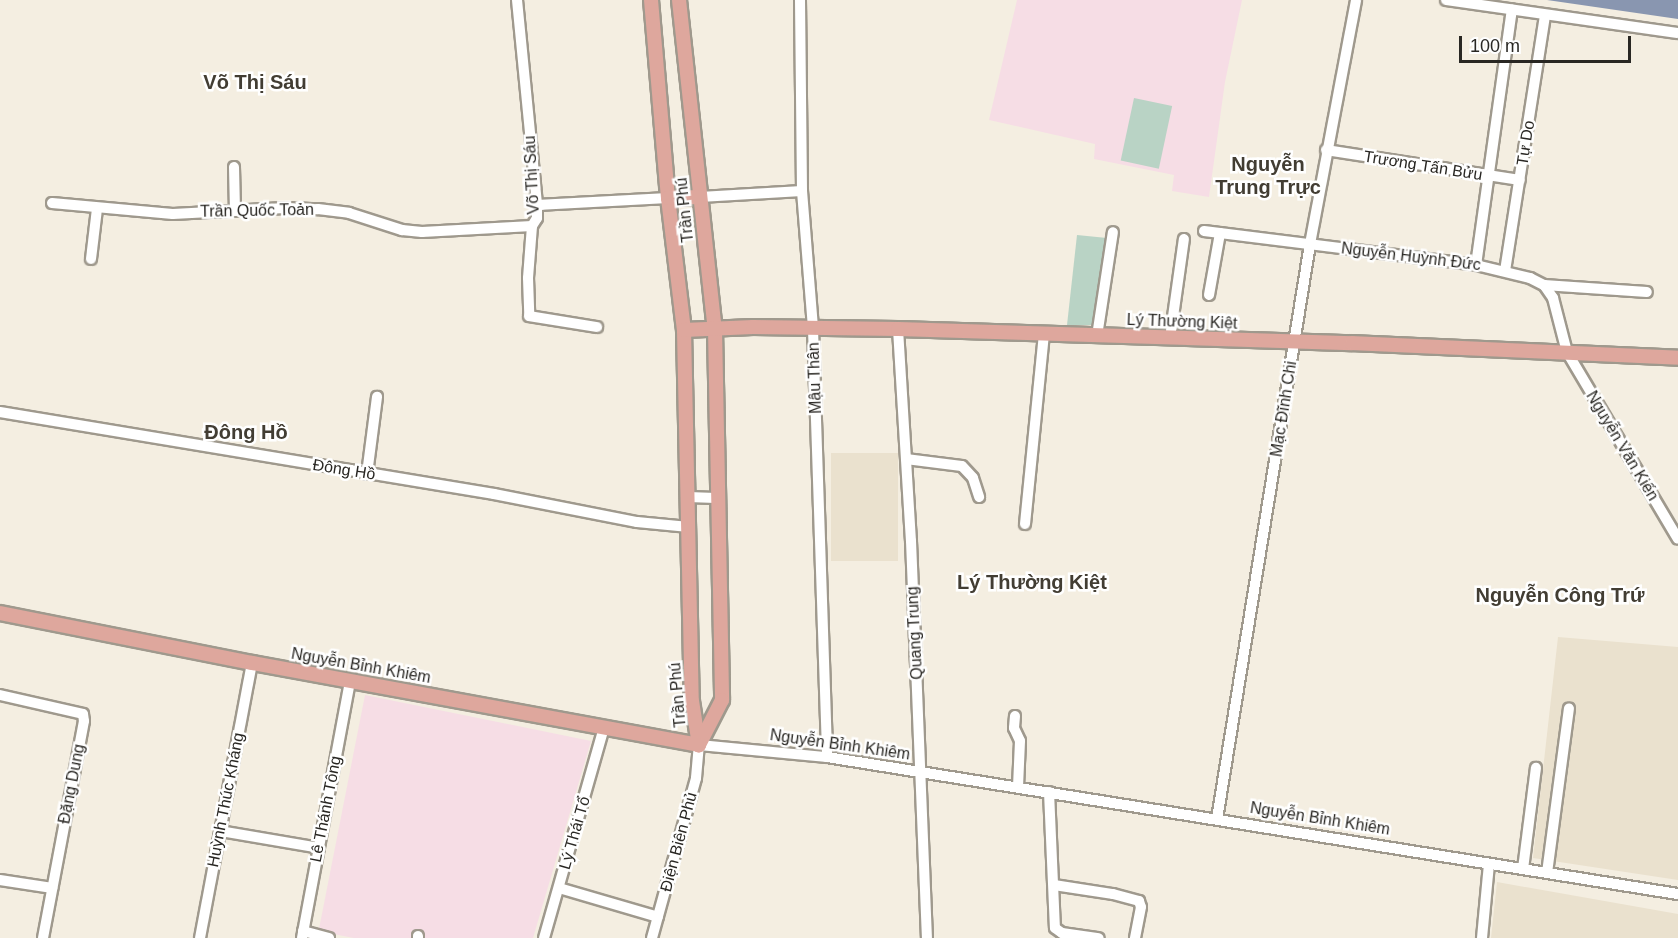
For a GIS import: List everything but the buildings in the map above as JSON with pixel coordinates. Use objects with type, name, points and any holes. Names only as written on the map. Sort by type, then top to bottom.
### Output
[{"type":"main road","name":"Trần Phú","points":[[651,0],[668,198],[684,330],[692,701],[699,745]]},
{"type":"main road","name":"Trần Phú","points":[[679,0],[715,329],[722,700],[699,745]]},
{"type":"main road","points":[[668,198],[700,196]]},
{"type":"main road","name":"Lý Thường Kiệt","points":[[684,330],[898,329],[1567,352],[1678,358]]},
{"type":"main road","name":"Nguyễn Bỉnh Khiêm","points":[[0,613],[252,663],[699,745]]},
{"type":"street","name":"Võ Thị Sáu","points":[[517,0],[537,205],[537,218],[532,226],[528,278],[529,316],[597,327]]},
{"type":"street","name":"Mậu Thân","points":[[800,0],[802,191],[813,329],[827,757]]},
{"type":"street","name":"Mạc Đĩnh Chi","points":[[1217,819],[1310,244],[1356,0]]},
{"type":"street","points":[[1446,0],[1678,33]]},
{"type":"street","name":"Tự Do","points":[[1476,265],[1512,10]]},
{"type":"street","name":"Tự Do","points":[[1505,271],[1545,15]]},
{"type":"street","name":"Trương Tấn Bửu","points":[[1326,150],[1520,180]]},
{"type":"street","points":[[234,167],[235,211]]},
{"type":"street","points":[[700,196],[802,191]]},
{"type":"street","points":[[537,205],[668,198]]},
{"type":"street","name":"Trần Quốc Toản","points":[[52,203],[97,209],[173,214],[318,209],[349,213],[402,230],[422,232],[532,226]]},
{"type":"street","points":[[91,259],[97,209]]},
{"type":"street","name":"Nguyễn Huỳnh Đức","points":[[1204,231],[1476,265],[1530,278],[1544,285],[1647,292]]},
{"type":"street","points":[[1097,336],[1113,232]]},
{"type":"street","points":[[1209,295],[1220,233]]},
{"type":"street","points":[[1170,338],[1184,239]]},
{"type":"street","points":[[1544,285],[1553,298],[1567,352]]},
{"type":"street","name":"Quang Trung","points":[[898,329],[922,773],[927,938]]},
{"type":"street","points":[[1025,524],[1044,334]]},
{"type":"street","name":"Nguyễn Văn Kiến","points":[[1567,352],[1678,539]]},
{"type":"street","points":[[367,474],[377,397]]},
{"type":"street","name":"Đông Hồ","points":[[0,412],[494,494],[637,522],[689,527]]},
{"type":"street","points":[[906,459],[962,466],[973,478],[979,497]]},
{"type":"street","points":[[688,497],[717,498]]},
{"type":"street","name":"Huỳnh Thúc Kháng","points":[[200,938],[252,663]]},
{"type":"street","name":"Lê Thánh Tông","points":[[302,935],[350,681]]},
{"type":"street","name":"Đặng Dung","points":[[0,695],[83,714],[84,721],[43,938]]},
{"type":"street","points":[[1547,873],[1569,708]]},
{"type":"street","points":[[1015,716],[1014,728],[1020,741],[1018,786]]},
{"type":"street","name":"Lý Thái Tổ","points":[[544,938],[604,727]]},
{"type":"street","name":"Nguyễn Bỉnh Khiêm","points":[[699,745],[827,757],[1018,786],[1678,894]]},
{"type":"street","name":"Điện Biên Phủ","points":[[652,938],[696,778],[699,745]]},
{"type":"street","points":[[1523,869],[1536,768]]},
{"type":"street","points":[[1049,792],[1054,924],[1057,931],[1099,938]]},
{"type":"street","points":[[220,831],[319,848]]},
{"type":"street","points":[[1482,938],[1489,864]]},
{"type":"street","points":[[0,880],[52,888]]},
{"type":"street","points":[[1054,885],[1113,894],[1139,901],[1141,907],[1136,938]]},
{"type":"street","points":[[559,888],[658,918]]},
{"type":"street","points":[[302,935],[329,938]]},
{"type":"shaded area","points":[[1017,0],[1242,0],[1225,82],[1209,197],[1172,191],[1174,175],[1094,159],[1095,144],[989,120]]},
{"type":"shaded area","points":[[831,453],[898,453],[898,561],[831,561]]},
{"type":"shaded area","points":[[1558,637],[1678,647],[1678,880],[1533,858]]},
{"type":"shaded area","points":[[365,695],[591,741],[533,938],[354,938],[323,932],[319,929]]},
{"type":"shaded area","points":[[1497,882],[1678,914],[1678,938],[1491,938]]},
{"type":"green space","points":[[1134,98],[1172,106],[1159,169],[1121,161]]},
{"type":"green space","points":[[1077,235],[1107,238],[1094,325],[1067,325]]},
{"type":"water","points":[[1547,0],[1678,0],[1678,19]]},
{"type":"district","name":"Võ Thị Sáu","points":[[255,82]]},
{"type":"district","name":"Nguyễn Trung Trực","points":[[1268,176]]},
{"type":"district","name":"Đông Hồ","points":[[246,432]]},
{"type":"district","name":"Lý Thường Kiệt","points":[[1032,582]]},
{"type":"district","name":"Nguyễn Công Trứ","points":[[1560,595]]}]
